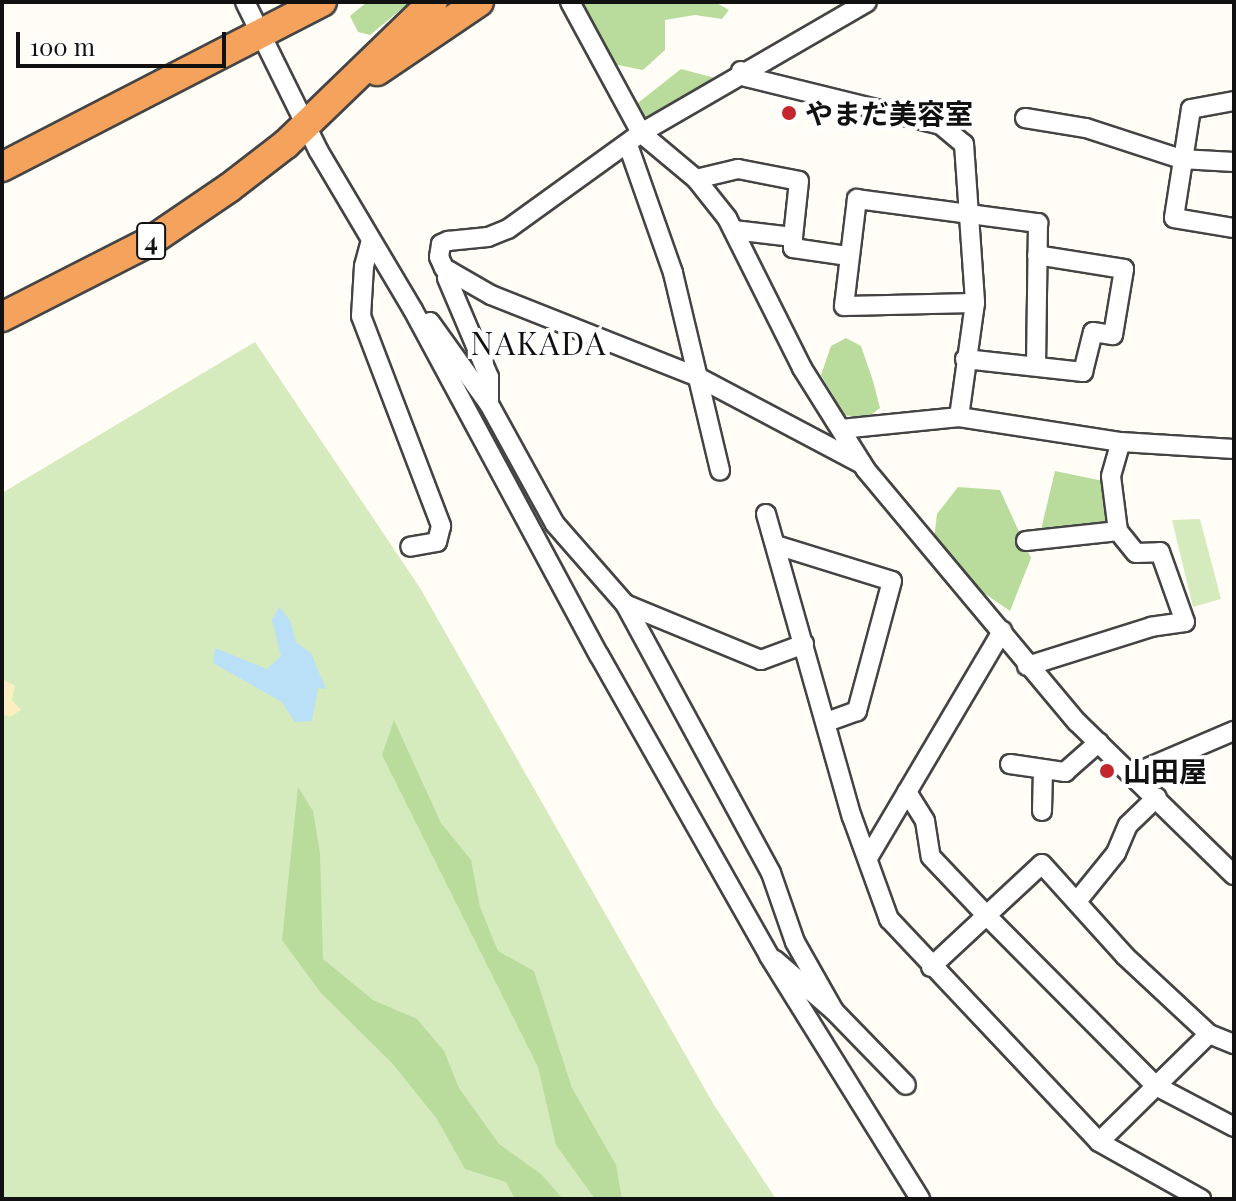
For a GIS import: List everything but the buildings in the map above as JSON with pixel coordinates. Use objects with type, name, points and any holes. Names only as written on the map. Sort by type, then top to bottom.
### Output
[{"type":"highway","name":"4","points":[[296,133],[433,2]]},
{"type":"highway","name":"4","points":[[2,317],[151,241],[479,2]]},
{"type":"highway","points":[[2,167],[251,41],[310,6]]},
{"type":"street","points":[[245,2],[251,41],[296,133],[371,240],[406,298],[769,956],[920,1199]]},
{"type":"street","points":[[570,2],[634,139],[656,214],[720,470]]},
{"type":"street","points":[[862,464],[698,377],[491,295],[449,271],[439,257],[441,244],[508,229],[634,139],[741,71],[867,2]]},
{"type":"street","points":[[741,71],[746,77],[941,125],[957,135],[968,154],[967,212],[975,303],[959,417]]},
{"type":"street","points":[[1234,101],[1191,109],[1174,218],[1234,228]]},
{"type":"street","points":[[1025,118],[1086,128],[1181,159],[1234,162]]},
{"type":"street","points":[[634,139],[696,179],[733,230],[802,368],[862,464],[1002,631],[1027,666],[1234,875]]},
{"type":"street","points":[[696,179],[738,169],[799,181],[793,248],[848,256]]},
{"type":"street","points":[[975,303],[844,306],[857,199],[1038,223],[1036,366]]},
{"type":"street","points":[[733,230],[793,237]]},
{"type":"street","points":[[371,240],[364,266],[361,316],[441,526],[437,542],[410,547]]},
{"type":"street","points":[[965,359],[1083,372],[1093,332],[1113,335],[1124,269],[1037,255]]},
{"type":"street","points":[[449,271],[452,292],[489,377],[489,404]]},
{"type":"street","points":[[406,298],[420,307],[489,404],[555,524],[625,604],[771,873],[795,942],[834,1011]]},
{"type":"street","points":[[841,429],[959,417],[1121,442],[1234,449]]},
{"type":"street","points":[[1027,666],[1151,627],[1185,622],[1160,552],[1136,553],[1118,531],[1111,476],[1121,442]]},
{"type":"street","points":[[766,514],[826,722],[889,919],[1099,1142],[1201,1199]]},
{"type":"street","points":[[1026,541],[1118,531]]},
{"type":"street","points":[[776,545],[892,581],[857,711],[826,722]]},
{"type":"street","points":[[625,604],[761,660],[804,644]]},
{"type":"street","points":[[868,858],[1002,631]]},
{"type":"street","points":[[1133,774],[1234,731]]},
{"type":"street","points":[[1010,764],[1065,772],[1099,742]]},
{"type":"street","points":[[1042,811],[1043,769]]},
{"type":"street","points":[[907,792],[925,821],[931,857],[985,914],[1156,1086],[1234,1127]]},
{"type":"street","points":[[1078,900],[1116,853],[1128,825],[1157,797]]},
{"type":"street","points":[[931,967],[1042,864],[1078,900],[1125,956],[1209,1034],[1234,1044]]},
{"type":"street","points":[[769,956],[834,1011],[906,1085]]},
{"type":"street","points":[[1099,1142],[1209,1034]]},
{"type":"green space","points":[[367,2],[410,2],[370,35],[358,32],[350,16]]},
{"type":"green space","points":[[578,2],[715,2],[729,10],[722,19],[695,15],[665,20],[665,50],[643,70],[613,64]]},
{"type":"green space","points":[[681,69],[719,79],[646,121],[634,106]]},
{"type":"green space","points":[[846,338],[861,346],[873,381],[880,408],[868,417],[837,415],[834,397],[821,375],[831,346]]},
{"type":"green space","points":[[255,342],[420,588],[714,1105],[776,1199],[2,1199],[2,493]]},
{"type":"green space","points":[[1055,471],[1108,482],[1112,528],[1040,534]]},
{"type":"green space","points":[[958,487],[1000,490],[1031,558],[1010,611],[971,584],[934,539],[937,514]]},
{"type":"green space","points":[[1200,519],[1221,599],[1193,607],[1172,520]]},
{"type":"green space","points":[[394,720],[441,823],[471,860],[480,907],[498,951],[534,971],[572,1088],[616,1165],[622,1199],[595,1199],[556,1145],[538,1067],[382,755]]},
{"type":"green space","points":[[298,787],[313,811],[320,853],[323,959],[373,1000],[417,1019],[444,1051],[459,1088],[499,1144],[541,1174],[563,1199],[515,1199],[506,1182],[465,1169],[437,1119],[392,1063],[321,993],[282,940]]},
{"type":"sand","points":[[2,679],[15,686],[12,700],[21,710],[10,717],[2,714]]},
{"type":"water","points":[[279,607],[290,620],[296,642],[311,653],[326,689],[318,688],[312,721],[295,722],[282,702],[213,663],[215,648],[267,669],[281,656],[272,620]]},
{"type":"place","name":"やまだ美容室","points":[[789,113]]},
{"type":"place","name":"山田屋","points":[[1107,771]]},
{"type":"district","name":"NAKADA","points":[[539,342]]}]
